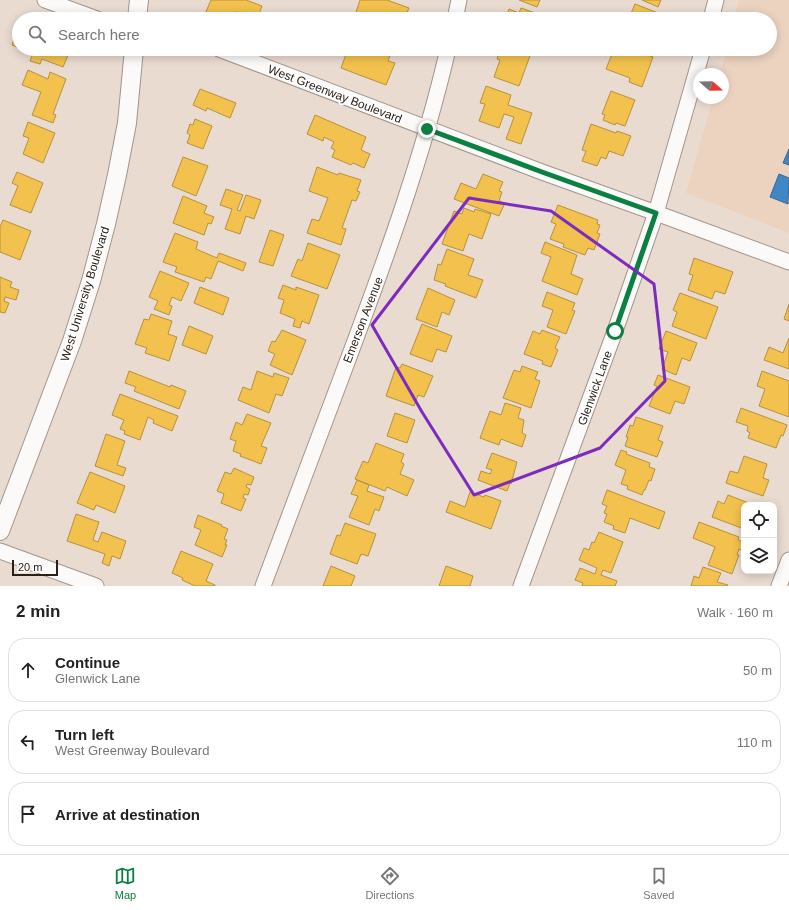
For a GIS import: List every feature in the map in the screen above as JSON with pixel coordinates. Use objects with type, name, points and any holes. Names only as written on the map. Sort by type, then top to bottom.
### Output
[{"type":"street","points":[[45,0],[78,12]]},
{"type":"street","points":[[138,12],[139,0]]},
{"type":"street","points":[[456,12],[459,0]]},
{"type":"street","points":[[713,12],[716,0]]},
{"type":"street","name":"West University Boulevard","points":[[0,530],[72,341],[91,281],[118,175],[126,123],[133,56]]},
{"type":"street","name":"West Greenway Boulevard","points":[[237,56],[542,172],[789,262]]},
{"type":"street","name":"Emerson Avenue","points":[[263,586],[380,274],[405,202],[427,129],[446,56]]},
{"type":"street","name":"Glenwick Lane","points":[[521,586],[615,331],[656,213],[701,56]]},
{"type":"street","points":[[0,551],[96,586]]},
{"type":"street","points":[[779,586],[789,560]]},
{"type":"highlighted area","points":[[469,198],[551,211],[654,284],[665,381],[600,448],[474,495],[422,412],[372,325]]},
{"type":"shaded area","points":[[739,0],[789,0],[789,233],[686,193],[711,104],[729,104],[729,68],[722,68],[725,56],[777,56],[777,12],[736,12]]},
{"type":"building: Homes","points":[[211,0],[246,0],[262,6],[260,12],[206,12]]},
{"type":"building: Homes","points":[[360,0],[387,0],[409,8],[407,12],[356,12]]},
{"type":"building: Homes","points":[[519,0],[540,0],[537,7]]},
{"type":"building: Homes","points":[[642,0],[661,0],[658,7]]},
{"type":"building: Homes","points":[[635,4],[655,12],[632,12]]},
{"type":"building: Homes","points":[[521,8],[532,12],[519,12]]},
{"type":"building: Homes","points":[[509,9],[516,12],[508,12]]},
{"type":"building: Homes","points":[[32,56],[68,56],[63,67],[42,59],[40,64],[30,61]]},
{"type":"building: Homes","points":[[345,56],[390,56],[388,61],[395,63],[386,85],[341,68]]},
{"type":"building: Homes","points":[[498,56],[530,56],[519,86],[494,77],[500,60],[497,59]]},
{"type":"building: Homes","points":[[611,56],[653,57],[642,87],[629,82],[630,78],[606,69]]},
{"type":"building: Homes","points":[[28,70],[48,79],[50,72],[66,79],[53,114],[56,115],[53,123],[32,115],[41,92],[22,85]]},
{"type":"building: Homes","points":[[486,86],[511,95],[508,105],[532,113],[521,144],[506,139],[514,117],[504,114],[499,128],[479,121],[485,104],[480,103]]},
{"type":"building: Homes","points":[[200,89],[236,103],[230,118],[207,108],[206,111],[193,105]]},
{"type":"building: Homes","points":[[611,91],[635,100],[625,126],[616,123],[615,125],[603,120],[605,115],[602,114]]},
{"type":"building: Homes","points":[[315,115],[366,137],[361,150],[370,154],[364,168],[353,163],[351,165],[332,157],[335,150],[331,148],[334,142],[324,137],[323,141],[307,134]]},
{"type":"building: Homes","points":[[195,119],[212,126],[203,149],[187,143],[190,135],[187,133],[190,124],[193,125]]},
{"type":"building: Homes","points":[[28,122],[55,133],[43,163],[23,154],[29,138],[23,136]]},
{"type":"building: Homes","points":[[591,124],[616,133],[617,131],[631,136],[623,156],[609,151],[606,159],[601,157],[597,166],[582,161],[586,151],[582,150]]},
{"type":"building: Homes","points":[[183,157],[208,166],[196,196],[172,186]]},
{"type":"building: Homes","points":[[317,167],[338,175],[339,173],[361,180],[357,191],[360,192],[356,201],[352,200],[342,228],[346,229],[341,245],[307,233],[312,219],[319,221],[328,198],[309,191]]},
{"type":"building: Homes","points":[[17,172],[43,183],[31,213],[10,205],[18,186],[12,183]]},
{"type":"building: Homes","points":[[483,174],[503,182],[499,191],[502,192],[499,201],[505,203],[499,216],[454,199],[461,183],[476,189]]},
{"type":"building: Homes","points":[[226,189],[243,195],[237,210],[240,211],[246,195],[261,200],[254,219],[246,216],[240,234],[225,229],[232,209],[220,205]]},
{"type":"building: Homes","points":[[183,196],[207,206],[204,213],[214,217],[211,224],[208,223],[204,235],[173,223]]},
{"type":"building: Homes","points":[[558,205],[598,220],[597,224],[600,225],[597,233],[600,234],[594,250],[588,248],[585,255],[563,247],[564,244],[550,239],[556,224],[551,222]]},
{"type":"building: Homes","points":[[464,208],[474,212],[475,209],[491,214],[482,239],[469,234],[463,251],[442,244],[454,211],[462,214]]},
{"type":"building: Homes","points":[[3,220],[31,231],[20,260],[0,252],[0,227]]},
{"type":"building: Homes","points":[[270,230],[284,235],[273,266],[259,262]]},
{"type":"building: Homes","points":[[175,233],[198,242],[196,249],[217,258],[219,253],[246,263],[243,271],[218,261],[211,279],[206,277],[204,282],[175,272],[177,267],[163,262]]},
{"type":"building: Homes","points":[[545,242],[577,255],[571,274],[583,279],[577,295],[542,281],[551,257],[541,253]]},
{"type":"building: Homes","points":[[308,243],[340,255],[327,289],[291,276],[298,259],[302,261]]},
{"type":"building: Homes","points":[[447,249],[474,259],[468,275],[483,280],[476,298],[434,280],[438,264],[441,265]]},
{"type":"building: Homes","points":[[694,258],[733,272],[725,294],[715,291],[712,299],[688,290],[693,275],[689,274]]},
{"type":"building: Homes","points":[[160,271],[189,283],[181,301],[172,297],[169,305],[172,306],[169,315],[154,309],[158,301],[149,297]]},
{"type":"building: Homes","points":[[0,277],[12,282],[10,287],[19,290],[16,300],[5,297],[4,301],[9,303],[5,313],[0,312]]},
{"type":"building: Homes","points":[[283,285],[296,290],[296,287],[319,295],[309,324],[302,321],[300,328],[293,326],[295,319],[280,313],[284,300],[278,298]]},
{"type":"building: Homes","points":[[200,287],[229,298],[223,315],[194,303]]},
{"type":"building: Homes","points":[[428,288],[455,300],[449,315],[442,312],[437,327],[416,319]]},
{"type":"building: Homes","points":[[547,292],[575,303],[572,310],[575,311],[566,334],[547,327],[553,310],[542,306]]},
{"type":"building: Homes","points":[[680,293],[718,307],[706,339],[672,326],[677,312],[673,310]]},
{"type":"building: Homes","points":[[789,304],[789,321],[784,319]]},
{"type":"building: Homes","points":[[151,314],[172,321],[168,334],[177,337],[169,361],[145,353],[147,348],[135,344],[144,319],[149,320]]},
{"type":"building: Homes","points":[[422,324],[452,336],[446,352],[437,349],[432,362],[410,354]]},
{"type":"building: Homes","points":[[189,326],[213,336],[206,354],[182,345]]},
{"type":"building: Homes","points":[[282,330],[306,340],[292,375],[270,365],[275,354],[268,351],[272,341],[275,342]]},
{"type":"building: Homes","points":[[542,330],[560,337],[555,348],[558,350],[551,367],[542,364],[543,361],[524,354],[533,331],[540,334]]},
{"type":"building: Homes","points":[[666,331],[697,343],[690,361],[682,358],[676,375],[662,369],[668,352],[659,349]]},
{"type":"building: Homes","points":[[789,338],[789,369],[764,360],[769,347],[783,353]]},
{"type":"building: Homes","points":[[402,364],[433,376],[424,397],[418,395],[414,406],[386,396],[396,367],[400,368]]},
{"type":"building: Homes","points":[[522,366],[538,372],[535,379],[540,381],[531,408],[503,398],[514,370],[520,372]]},
{"type":"building: Homes","points":[[129,371],[170,387],[171,385],[186,391],[179,409],[134,391],[136,387],[125,383]]},
{"type":"building: Homes","points":[[257,371],[273,377],[274,373],[289,378],[282,396],[276,394],[269,413],[238,400],[243,387],[251,390]]},
{"type":"building: Homes","points":[[762,371],[789,381],[789,417],[759,406],[765,389],[757,386]]},
{"type":"building: Homes","points":[[658,375],[690,387],[684,404],[675,401],[670,414],[649,406],[657,386],[654,385]]},
{"type":"building: Homes","points":[[120,394],[178,416],[172,431],[153,423],[154,420],[148,417],[140,440],[124,434],[125,431],[120,429],[124,420],[112,415]]},
{"type":"building: Homes","points":[[505,403],[521,408],[518,418],[524,420],[522,433],[526,435],[522,447],[501,439],[499,445],[480,438],[490,411],[501,415]]},
{"type":"building: Homes","points":[[741,408],[787,425],[776,448],[748,438],[750,433],[747,431],[748,426],[736,422]]},
{"type":"building: Homes","points":[[395,413],[415,420],[407,443],[387,436]]},
{"type":"building: Homes","points":[[247,414],[271,423],[261,446],[267,448],[261,464],[240,456],[241,454],[233,451],[236,441],[230,439],[236,422],[242,425]]},
{"type":"building: Homes","points":[[636,417],[663,426],[658,440],[663,442],[657,457],[625,446],[630,425],[633,426]]},
{"type":"building: Homes","points":[[106,434],[125,441],[117,465],[126,468],[123,476],[95,466]]},
{"type":"building: Homes","points":[[376,443],[404,454],[401,462],[404,464],[400,474],[414,480],[407,496],[387,487],[385,491],[355,479],[363,461],[368,463]]},
{"type":"building: Homes","points":[[621,450],[627,452],[626,454],[650,463],[649,467],[655,469],[651,481],[649,480],[642,495],[627,489],[628,486],[621,484],[626,470],[615,465]]},
{"type":"building: Homes","points":[[492,453],[517,462],[511,484],[510,483],[507,491],[478,480],[481,471],[490,474],[492,470],[486,468]]},
{"type":"building: Homes","points":[[744,456],[767,464],[763,478],[769,480],[763,496],[726,483],[730,471],[738,473]]},
{"type":"building: Homes","points":[[234,468],[254,477],[251,485],[247,484],[246,487],[250,489],[248,495],[244,494],[243,498],[246,499],[241,511],[221,503],[224,494],[217,491],[225,472],[231,474]]},
{"type":"building: Homes","points":[[90,472],[125,486],[115,513],[96,505],[94,510],[77,503]]},
{"type":"building: Homes","points":[[357,480],[369,485],[367,491],[384,497],[379,511],[375,509],[369,525],[349,517],[358,496],[351,494]]},
{"type":"building: Homes","points":[[607,490],[665,512],[659,529],[630,518],[625,533],[613,529],[614,526],[604,522],[607,514],[604,513],[607,506],[602,504]]},
{"type":"building: Homes","points":[[470,492],[484,497],[485,495],[501,501],[491,529],[446,512],[450,501],[465,507]]},
{"type":"building: Homes","points":[[728,495],[746,502],[741,502],[741,528],[712,517],[718,501],[724,504]]},
{"type":"building: Homes","points":[[76,514],[99,522],[93,540],[98,542],[102,532],[126,541],[120,559],[112,556],[109,566],[102,563],[105,554],[67,541]]},
{"type":"building: Homes","points":[[198,515],[228,529],[224,539],[227,540],[225,545],[227,545],[222,557],[195,545],[201,530],[194,527]]},
{"type":"building: Homes","points":[[699,522],[739,537],[738,540],[741,541],[741,550],[739,549],[737,555],[739,555],[732,574],[708,565],[715,547],[693,538]]},
{"type":"building: Homes","points":[[345,523],[376,534],[368,556],[361,554],[357,564],[330,554],[337,535],[340,536]]},
{"type":"building: Homes","points":[[599,532],[623,542],[611,573],[603,570],[601,575],[617,581],[615,586],[582,586],[583,583],[575,580],[580,568],[595,574],[597,568],[579,560],[584,548],[589,550],[592,542],[594,543]]},
{"type":"building: Homes","points":[[181,551],[213,564],[206,581],[215,586],[195,586],[172,573]]},
{"type":"building: Homes","points":[[331,566],[355,576],[351,586],[323,586]]},
{"type":"building: Homes","points":[[446,566],[473,576],[470,586],[439,586]]},
{"type":"building: Homes","points":[[703,567],[721,573],[717,582],[728,585],[691,586],[694,576],[699,578]]},
{"type":"building: Schools","points":[[789,149],[789,165],[783,163]]},
{"type":"building: Schools","points":[[779,174],[789,178],[788,204],[770,197]]},
{"type":"route","points":[[427,129],[656,213],[615,331]]}]
